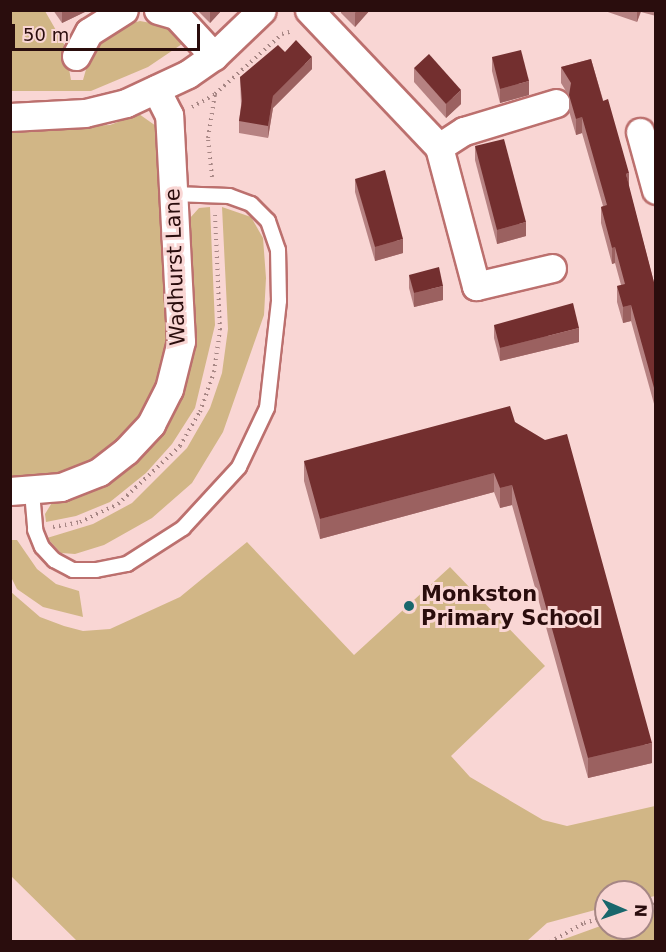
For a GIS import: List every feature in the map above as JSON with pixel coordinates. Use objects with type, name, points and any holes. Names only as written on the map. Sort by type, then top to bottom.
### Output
[{"type":"street","points":[[76,56],[89,32],[124,10]]},
{"type":"street","points":[[158,10],[176,15],[214,56]]},
{"type":"street","points":[[10,117],[108,109],[156,89],[188,75],[214,56],[262,10]]},
{"type":"street","points":[[309,10],[440,147],[476,286],[552,268]]},
{"type":"street","name":"Wadhurst Lane","points":[[21,492],[61,487],[99,472],[126,451],[151,424],[169,389],[181,341],[169,115],[156,89]]},
{"type":"street","points":[[440,147],[464,131],[556,103]]},
{"type":"street","points":[[640,132],[656,190]]},
{"type":"lane","points":[[21,492],[42,547],[54,560],[73,570],[96,570],[127,564],[183,528],[239,467],[267,408],[279,301],[278,250],[268,221],[251,204],[229,196],[173,194]]},
{"type":"path","points":[[550,942],[584,923],[594,920]]},
{"type":"shaded area","points":[[10,11],[45,11],[65,46],[71,80],[83,80],[93,45],[118,27],[140,21],[167,26],[188,40],[148,67],[91,91],[11,91]]},
{"type":"shaded area","points":[[139,114],[156,126],[172,349],[144,415],[118,440],[91,460],[60,473],[10,478],[10,129],[110,125]]},
{"type":"shaded area","points":[[210,207],[215,325],[195,408],[172,444],[146,473],[110,502],[76,516],[46,522],[45,514],[53,501],[96,485],[192,336],[190,218],[199,208]]},
{"type":"shaded area","points":[[222,207],[251,217],[263,238],[266,278],[264,315],[223,432],[192,483],[152,518],[104,545],[75,554],[61,553],[47,538],[93,524],[132,503],[187,448],[210,408],[222,373],[228,329]]},
{"type":"shaded area","points":[[10,540],[17,540],[37,569],[56,584],[79,591],[83,617],[43,607],[17,589],[11,577]]},
{"type":"shaded area","points":[[247,542],[354,655],[450,567],[545,666],[451,756],[470,777],[543,820],[567,826],[655,806],[655,896],[654,880],[594,880],[594,910],[547,923],[527,941],[77,941],[11,876],[11,592],[40,617],[83,631],[110,629],[180,597]]},
{"type":"shaded area","points":[[654,910],[655,941],[559,941],[594,928],[594,940],[654,940]]},
{"type":"building","points":[[296,40],[312,57],[273,96],[268,126],[239,121],[242,101],[240,77],[278,45],[285,52]]},
{"type":"building","points":[[521,50],[529,81],[500,89],[492,57]]},
{"type":"building","points":[[429,54],[461,90],[446,104],[414,68]]},
{"type":"building","points":[[591,59],[603,101],[608,99],[629,173],[626,174],[656,290],[656,395],[631,305],[623,307],[617,286],[625,284],[601,207],[607,205],[582,117],[576,119],[569,95],[571,83],[561,67]]},
{"type":"building","points":[[504,139],[526,222],[497,230],[475,146]]},
{"type":"building","points":[[385,170],[403,239],[375,247],[355,179]]},
{"type":"building","points":[[439,267],[443,286],[414,293],[409,275]]},
{"type":"building","points":[[573,303],[579,328],[500,348],[494,325]]},
{"type":"building","name":"Monkston Primary School","points":[[510,406],[515,422],[545,440],[567,434],[652,743],[588,758],[512,485],[500,488],[494,473],[320,519],[304,461]]},
{"type":"place","name":"Monkston Primary School","points":[[409,606]]}]
